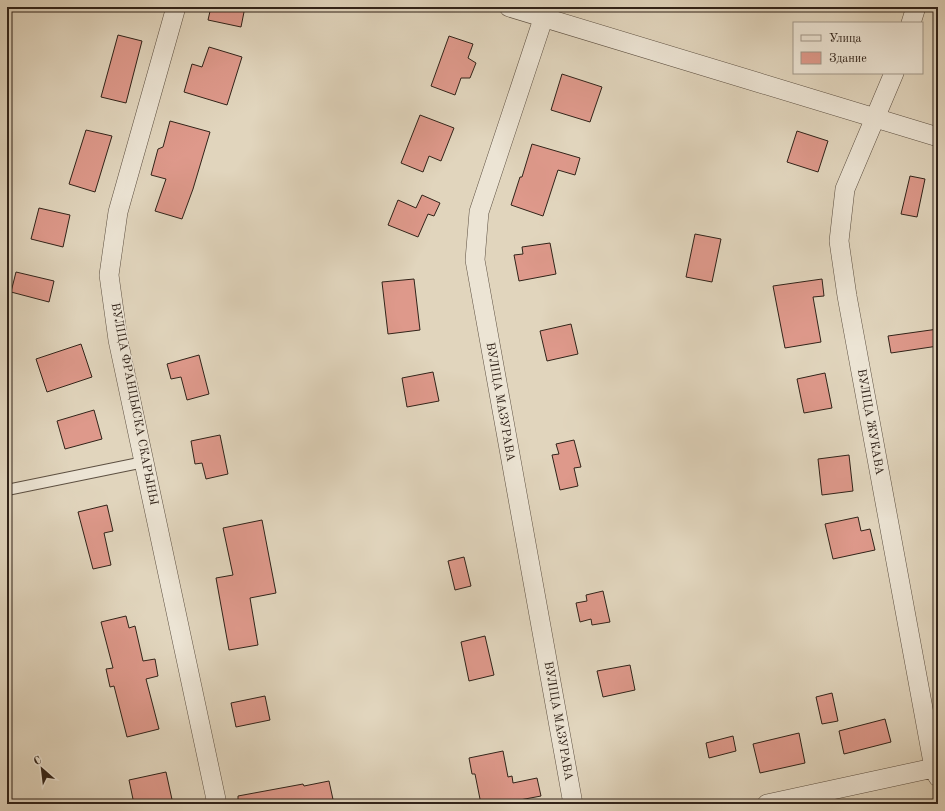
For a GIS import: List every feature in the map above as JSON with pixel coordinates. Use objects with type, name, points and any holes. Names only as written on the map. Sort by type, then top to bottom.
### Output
[{"type":"street","name":"ВУЛІЦА ФРАНЦЫСКА СКАРЫНЫ","points":[[176,7],[118,212],[109,275],[118,340],[217,804]]},
{"type":"street","points":[[509,7],[546,12],[874,119],[938,137]]},
{"type":"street","points":[[911,22],[916,7]]},
{"type":"street","name":"ВУЛІЦА МАЗУРАВА","points":[[546,12],[479,212],[475,260],[573,804]]},
{"type":"street","name":"ВУЛІЦА ЖУКАВА","points":[[894,74],[845,189],[839,241],[847,296],[937,771]]},
{"type":"street","points":[[767,804],[937,771]]},
{"type":"lane","points":[[7,490],[144,462]]},
{"type":"building","points":[[211,7],[245,7],[241,27],[208,20]]},
{"type":"building","points":[[118,35],[142,41],[126,103],[101,97]]},
{"type":"building","points":[[449,36],[473,44],[468,58],[476,63],[470,78],[461,78],[455,95],[431,86]]},
{"type":"building","points":[[209,47],[242,57],[227,105],[184,92],[192,64],[202,67]]},
{"type":"building","points":[[562,74],[602,87],[590,122],[551,110]]},
{"type":"building","points":[[420,115],[454,128],[441,161],[429,156],[423,172],[401,163]]},
{"type":"building","points":[[170,121],[210,132],[193,189],[182,219],[155,211],[166,179],[151,175],[158,149],[163,147]]},
{"type":"building","points":[[86,130],[112,136],[95,192],[69,184]]},
{"type":"building","points":[[797,131],[828,141],[818,172],[787,162]]},
{"type":"building","points":[[532,144],[580,158],[575,175],[558,170],[543,216],[511,205],[520,177],[522,177]]},
{"type":"building","points":[[910,176],[925,179],[917,217],[901,214]]},
{"type":"building","points":[[422,195],[440,203],[434,216],[428,214],[418,237],[388,225],[398,200],[416,208]]},
{"type":"building","points":[[39,208],[70,215],[63,247],[31,239]]},
{"type":"building","points":[[695,234],[721,239],[712,282],[686,277]]},
{"type":"building","points":[[550,243],[556,274],[519,281],[514,255],[523,254],[522,247]]},
{"type":"building","points":[[16,272],[54,281],[49,302],[11,292]]},
{"type":"building","points":[[414,279],[420,330],[388,334],[382,282]]},
{"type":"building","points":[[822,279],[824,296],[813,297],[821,342],[785,348],[773,286]]},
{"type":"building","points":[[571,324],[578,354],[547,361],[540,331]]},
{"type":"building","points":[[938,329],[938,346],[891,353],[888,336]]},
{"type":"building","points":[[81,344],[92,377],[47,392],[36,359]]},
{"type":"building","points":[[199,355],[209,394],[187,400],[181,377],[171,379],[167,364]]},
{"type":"building","points":[[433,372],[439,401],[407,407],[402,378]]},
{"type":"building","points":[[825,373],[832,408],[804,413],[797,379]]},
{"type":"building","points":[[94,410],[102,439],[65,449],[57,421]]},
{"type":"building","points":[[220,435],[228,474],[206,479],[202,463],[195,464],[191,441]]},
{"type":"building","points":[[574,440],[581,467],[574,468],[578,486],[560,490],[552,455],[559,454],[556,444]]},
{"type":"building","points":[[849,455],[853,491],[822,495],[818,459]]},
{"type":"building","points":[[107,505],[113,531],[104,533],[111,565],[93,569],[78,512]]},
{"type":"building","points":[[858,517],[861,531],[870,529],[875,550],[833,559],[825,524]]},
{"type":"building","points":[[262,520],[276,593],[250,598],[258,645],[229,650],[216,578],[233,575],[223,528]]},
{"type":"building","points":[[464,557],[471,586],[455,590],[448,561]]},
{"type":"building","points":[[603,591],[610,622],[592,625],[591,619],[580,622],[576,603],[587,601],[586,595]]},
{"type":"building","points":[[126,616],[129,628],[135,626],[143,661],[155,659],[158,676],[146,679],[159,729],[127,737],[114,686],[110,687],[106,669],[113,668],[101,622]]},
{"type":"building","points":[[485,636],[494,675],[469,681],[461,642]]},
{"type":"building","points":[[630,665],[635,690],[603,697],[597,671]]},
{"type":"building","points":[[832,693],[838,721],[822,724],[816,697]]},
{"type":"building","points":[[265,696],[270,720],[236,727],[231,703]]},
{"type":"building","points":[[885,719],[891,742],[844,754],[839,731]]},
{"type":"building","points":[[799,733],[805,763],[760,773],[753,744]]},
{"type":"building","points":[[733,736],[736,751],[709,758],[706,743]]},
{"type":"building","points":[[503,751],[508,777],[512,776],[513,783],[537,778],[541,796],[509,802],[509,804],[481,804],[475,774],[472,774],[469,758]]},
{"type":"building","points":[[166,772],[173,804],[134,804],[129,780]]},
{"type":"building","points":[[329,781],[334,804],[238,804],[238,796],[303,784],[304,786]]}]
